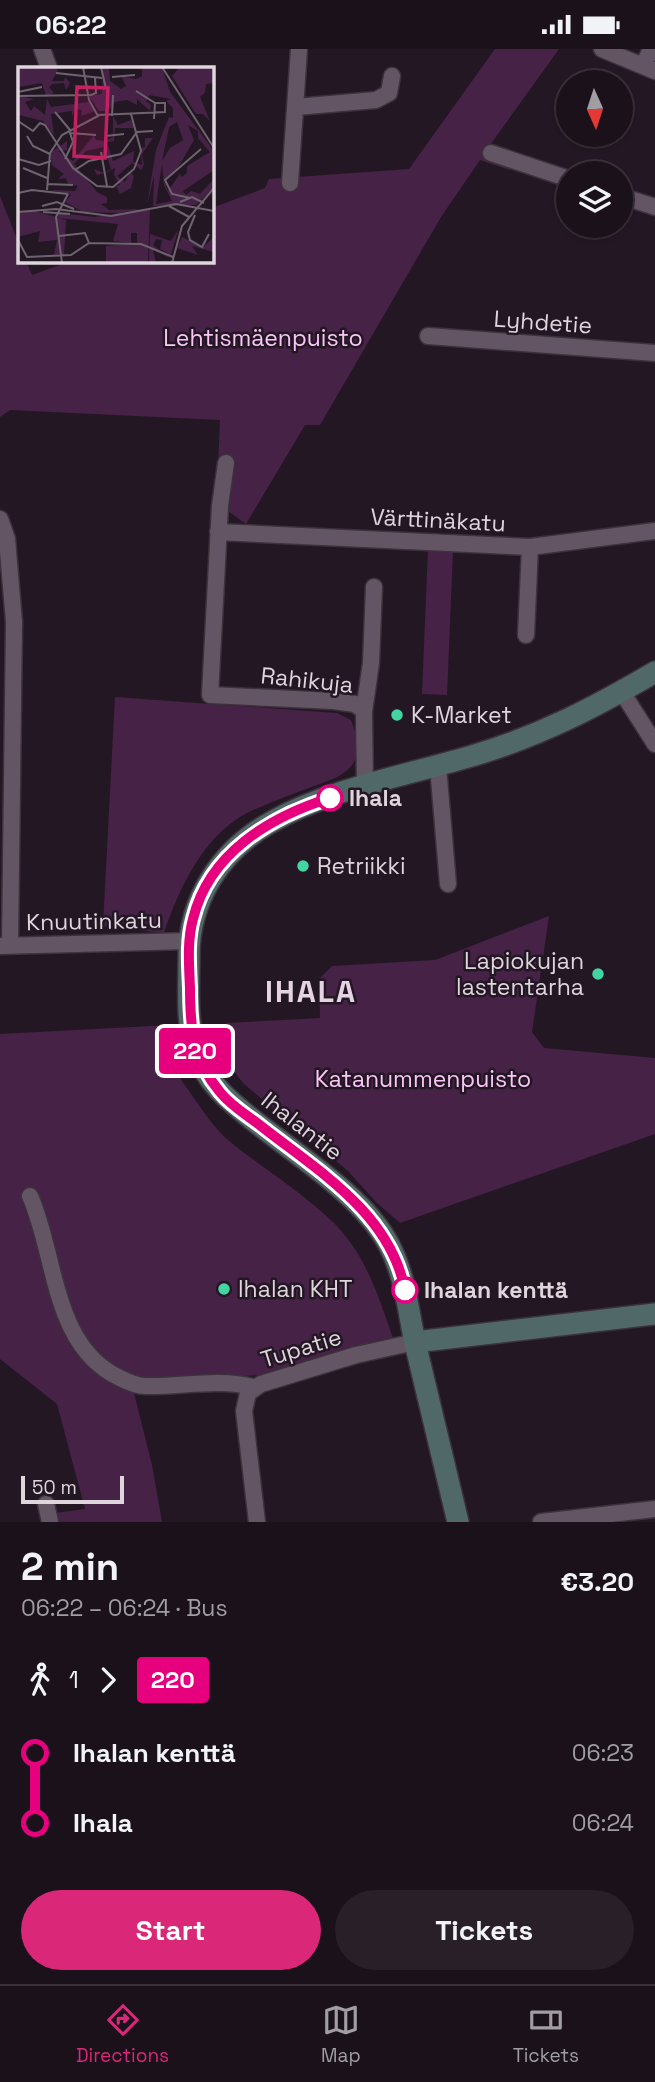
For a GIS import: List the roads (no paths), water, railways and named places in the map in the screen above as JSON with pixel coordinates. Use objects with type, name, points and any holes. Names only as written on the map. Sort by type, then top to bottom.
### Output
[{"type":"street","points":[[42,49],[49,67]]},
{"type":"street","points":[[290,183],[299,49]]},
{"type":"street","points":[[602,49],[649,69],[651,49]]},
{"type":"street","points":[[296,107],[376,100],[389,93],[392,76]]},
{"type":"street","points":[[491,153],[556,175]]},
{"type":"street","points":[[633,200],[655,207]]},
{"type":"street","name":"Lyhdetie","points":[[428,336],[655,353]]},
{"type":"street","points":[[218,532],[226,463]]},
{"type":"street","points":[[0,519],[7,539],[14,622],[5,946]]},
{"type":"street","name":"Värttinäkatu","points":[[218,532],[530,547],[655,531]]},
{"type":"street","name":"Rahikuja","points":[[218,532],[210,695],[355,704],[364,711],[365,787]]},
{"type":"street","points":[[526,635],[530,547]]},
{"type":"street","points":[[364,711],[371,663],[374,587]]},
{"type":"street","name":"Ihalantie","points":[[458,1522],[415,1342],[404,1284],[393,1254],[379,1227],[350,1197],[222,1094],[200,1063],[191,1033],[189,941],[198,903],[207,884],[231,851],[256,831],[317,802],[538,734],[569,721],[655,673]]},
{"type":"street","points":[[622,692],[655,744]]},
{"type":"street","points":[[438,766],[448,884]]},
{"type":"street","name":"Knuutinkatu","points":[[5,946],[189,941]]},
{"type":"street","points":[[30,1196],[38,1214],[59,1295],[77,1340],[90,1358],[110,1374],[143,1386],[197,1384],[253,1387]]},
{"type":"street","points":[[415,1342],[655,1314]]},
{"type":"street","name":"Tupatie","points":[[257,1522],[244,1411],[244,1401],[253,1387],[356,1355],[415,1342]]},
{"type":"street","points":[[46,1504],[50,1522]]},
{"type":"street","points":[[541,1522],[655,1509]]},
{"type":"place","name":"K-Market","points":[[397,715]]},
{"type":"place","name":"Ihala","points":[[330,798]]},
{"type":"place","name":"Retriikki","points":[[303,866]]},
{"type":"place","name":"Lapiokujan lastentarha","points":[[598,974]]},
{"type":"place","name":"Ihalan KHT","points":[[224,1289]]},
{"type":"place","name":"Ihalan kenttä","points":[[405,1290]]},
{"type":"district","name":"IHALA","points":[[311,991]]},
{"type":"park label","name":"Lehtismäenpuisto","points":[[263,338]]},
{"type":"park label","name":"Katanummenpuisto","points":[[423,1079]]}]
